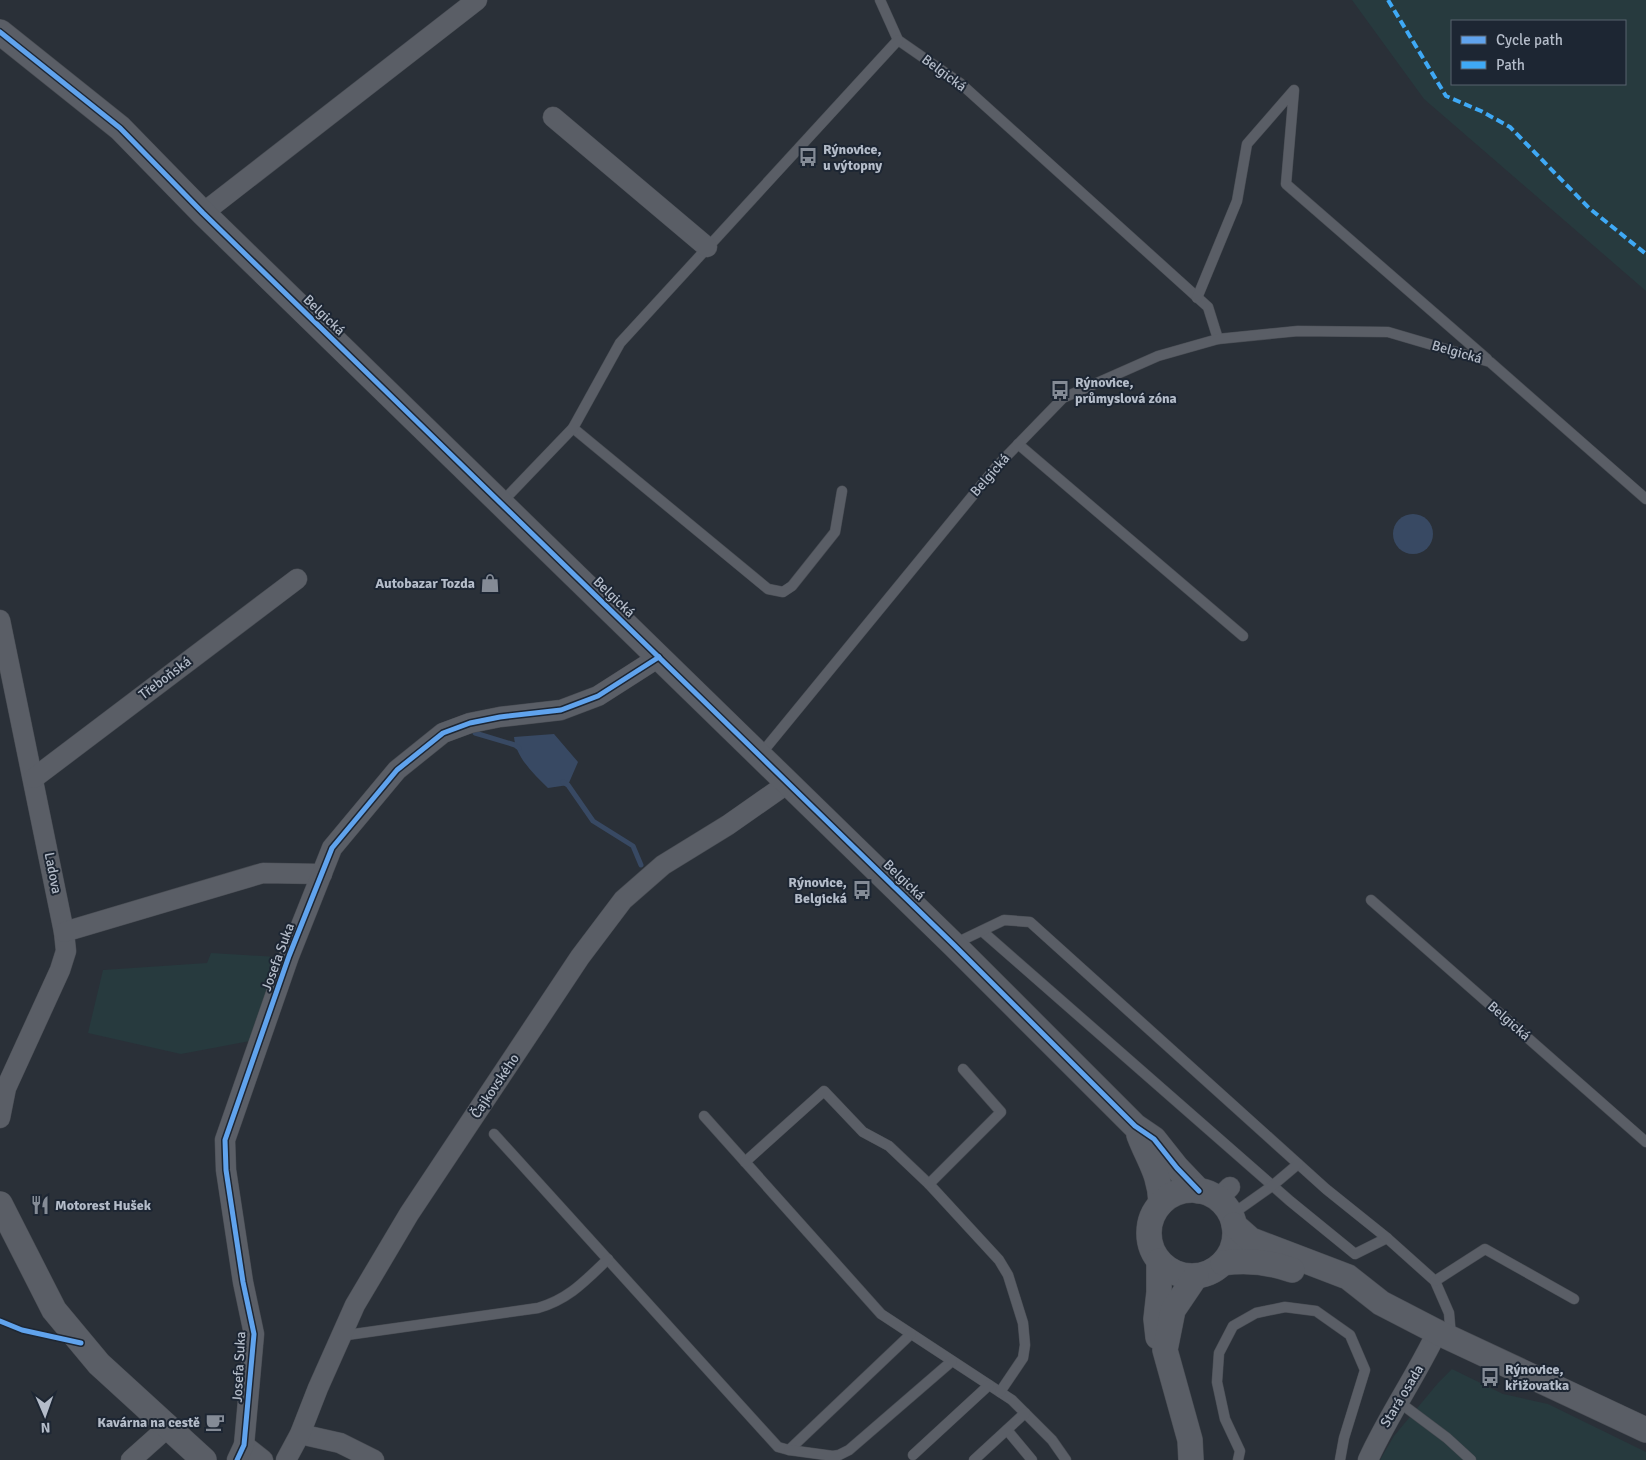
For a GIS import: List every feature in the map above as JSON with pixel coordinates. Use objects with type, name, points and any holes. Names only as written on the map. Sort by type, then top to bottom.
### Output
[{"type":"street","points":[[203,212],[477,0]]},
{"type":"street","name":"Belgická","points":[[0,32],[120,128],[500,503],[954,945],[1135,1126],[1154,1139],[1177,1168],[1223,1204],[1251,1240],[1348,1277],[1381,1303]]},
{"type":"street","points":[[553,117],[707,247]]},
{"type":"street","name":"Třeboňská","points":[[34,778],[297,579]]},
{"type":"street","name":"Ladova","points":[[0,620],[34,778],[66,951],[60,970],[6,1088],[0,1118]]},
{"type":"street","name":"Josefa Suka","points":[[241,1453],[254,1334],[240,1264],[226,1170],[225,1140],[290,956],[332,848],[397,770],[443,733],[477,722],[561,710],[598,696],[659,657]]},
{"type":"street","name":"Čajkovského","points":[[286,1460],[300,1434],[354,1305],[409,1214],[580,957],[623,900],[662,865],[728,825],[788,783]]},
{"type":"street","points":[[64,932],[263,873],[322,874]]},
{"type":"street","name":"Belgická","points":[[1135,1126],[1158,1175],[1161,1203]]},
{"type":"street","points":[[1223,1263],[1233,1246],[1235,1236],[1223,1204],[1189,1190],[1179,1192],[1161,1203],[1150,1221],[1149,1232],[1153,1252],[1159,1261],[1176,1273],[1185,1276],[1206,1274],[1223,1263],[1239,1260],[1276,1265],[1311,1277],[1340,1290],[1381,1303],[1444,1336],[1646,1430]]},
{"type":"street","points":[[0,1204],[54,1310],[99,1364],[204,1460]]},
{"type":"street","points":[[1159,1261],[1156,1324],[1190,1440],[1191,1460]]},
{"type":"street","points":[[1165,1350],[1173,1310],[1196,1276]]},
{"type":"street","name":"Stará osada","points":[[1368,1460],[1381,1432],[1422,1362],[1444,1336]]},
{"type":"street","points":[[131,1460],[168,1427]]},
{"type":"street","points":[[300,1434],[340,1443],[374,1460]]},
{"type":"street","points":[[241,1453],[263,1460]]},
{"type":"lane","points":[[500,503],[573,428],[620,343],[898,40],[880,0]]},
{"type":"lane","name":"Belgická","points":[[898,40],[960,83],[1208,308],[1218,339]]},
{"type":"lane","points":[[1197,298],[1237,201],[1247,144],[1294,90],[1286,184],[1490,362]]},
{"type":"lane","name":"Belgická","points":[[760,755],[996,466],[1063,398],[1158,356],[1218,339],[1298,331],[1388,332],[1490,362],[1646,499]]},
{"type":"lane","points":[[573,428],[768,589],[783,592],[792,586],[835,532],[842,491]]},
{"type":"lane","points":[[1018,444],[1243,636]]},
{"type":"lane","name":"Belgická","points":[[1371,900],[1646,1142]]},
{"type":"lane","points":[[954,945],[1004,920],[1030,922],[1326,1189],[1387,1238],[1435,1281],[1448,1313],[1444,1336]]},
{"type":"lane","points":[[982,931],[1272,1186],[1355,1254],[1387,1238]]},
{"type":"lane","points":[[929,1184],[1001,1112],[963,1068]]},
{"type":"lane","points":[[745,1162],[824,1091],[863,1132],[889,1146],[929,1184],[999,1260],[1008,1275],[1023,1324],[1025,1345],[1023,1358],[1000,1392]]},
{"type":"lane","points":[[704,1116],[881,1314],[1012,1400],[1052,1440],[1066,1460]]},
{"type":"lane","points":[[494,1134],[778,1447],[832,1456],[839,1455],[848,1450],[952,1361]]},
{"type":"lane","points":[[1223,1204],[1272,1186],[1298,1164]]},
{"type":"lane","points":[[1435,1281],[1485,1249],[1574,1299]]},
{"type":"lane","points":[[340,1336],[538,1308],[551,1304],[574,1291],[608,1259]]},
{"type":"lane","points":[[1238,1460],[1240,1451],[1225,1419],[1217,1382],[1219,1353],[1233,1326],[1256,1313],[1285,1307],[1316,1311],[1350,1335],[1365,1370],[1344,1438],[1340,1460]]},
{"type":"lane","points":[[789,1450],[911,1334]]},
{"type":"lane","points":[[913,1455],[989,1385]]},
{"type":"lane","points":[[1399,1402],[1447,1438],[1470,1460]]},
{"type":"lane","points":[[974,1460],[1025,1413]]},
{"type":"lane","points":[[1007,1430],[1032,1460]]},
{"type":"green space","points":[[1352,0],[1646,0],[1646,291],[1424,99]]},
{"type":"green space","points":[[211,953],[278,957],[250,1041],[181,1054],[88,1033],[103,970],[207,963]]},
{"type":"green space","points":[[1452,1369],[1503,1394],[1548,1404],[1646,1452],[1646,1460],[1380,1460],[1394,1436]]},
{"type":"water","points":[[1409,514],[1417,514],[1424,517],[1430,523],[1433,534],[1430,545],[1424,551],[1417,554],[1409,554],[1402,551],[1396,545],[1393,538],[1393,530],[1396,523],[1402,517]]},
{"type":"water","points":[[554,734],[578,762],[568,785],[548,788],[522,759],[515,745],[514,737]]},
{"type":"waterway","points":[[475,733],[515,745],[519,748]]},
{"type":"waterway","points":[[563,782],[568,785],[593,821],[633,846],[641,865]]},
{"type":"marked path","points":[[1388,0],[1446,96],[1481,111],[1510,127],[1589,208],[1646,254]]},
{"type":"cycle path","points":[[0,32],[120,128],[203,213],[954,945],[1135,1126],[1154,1139],[1177,1168],[1199,1191]]},
{"type":"cycle path","points":[[237,1460],[244,1445],[254,1334],[243,1282],[226,1170],[225,1140],[289,956],[332,848],[397,770],[443,733],[470,723],[500,717],[561,710],[598,696],[659,657]]},
{"type":"cycle path","points":[[0,1321],[22,1330],[81,1343]]},
{"type":"place","name":"Rýnovice, u výtopny","points":[[808,157]]},
{"type":"place","name":"Rýnovice, průmyslová zóna","points":[[1060,390]]},
{"type":"place","name":"Autobazar Tozda","points":[[490,583]]},
{"type":"place","name":"Rýnovice, Belgická","points":[[862,890]]},
{"type":"place","name":"Motorest Hušek","points":[[40,1205]]},
{"type":"place","name":"Rýnovice, křižovatka","points":[[1490,1377]]},
{"type":"place","name":"Kavárna na cestě","points":[[215,1422]]}]
